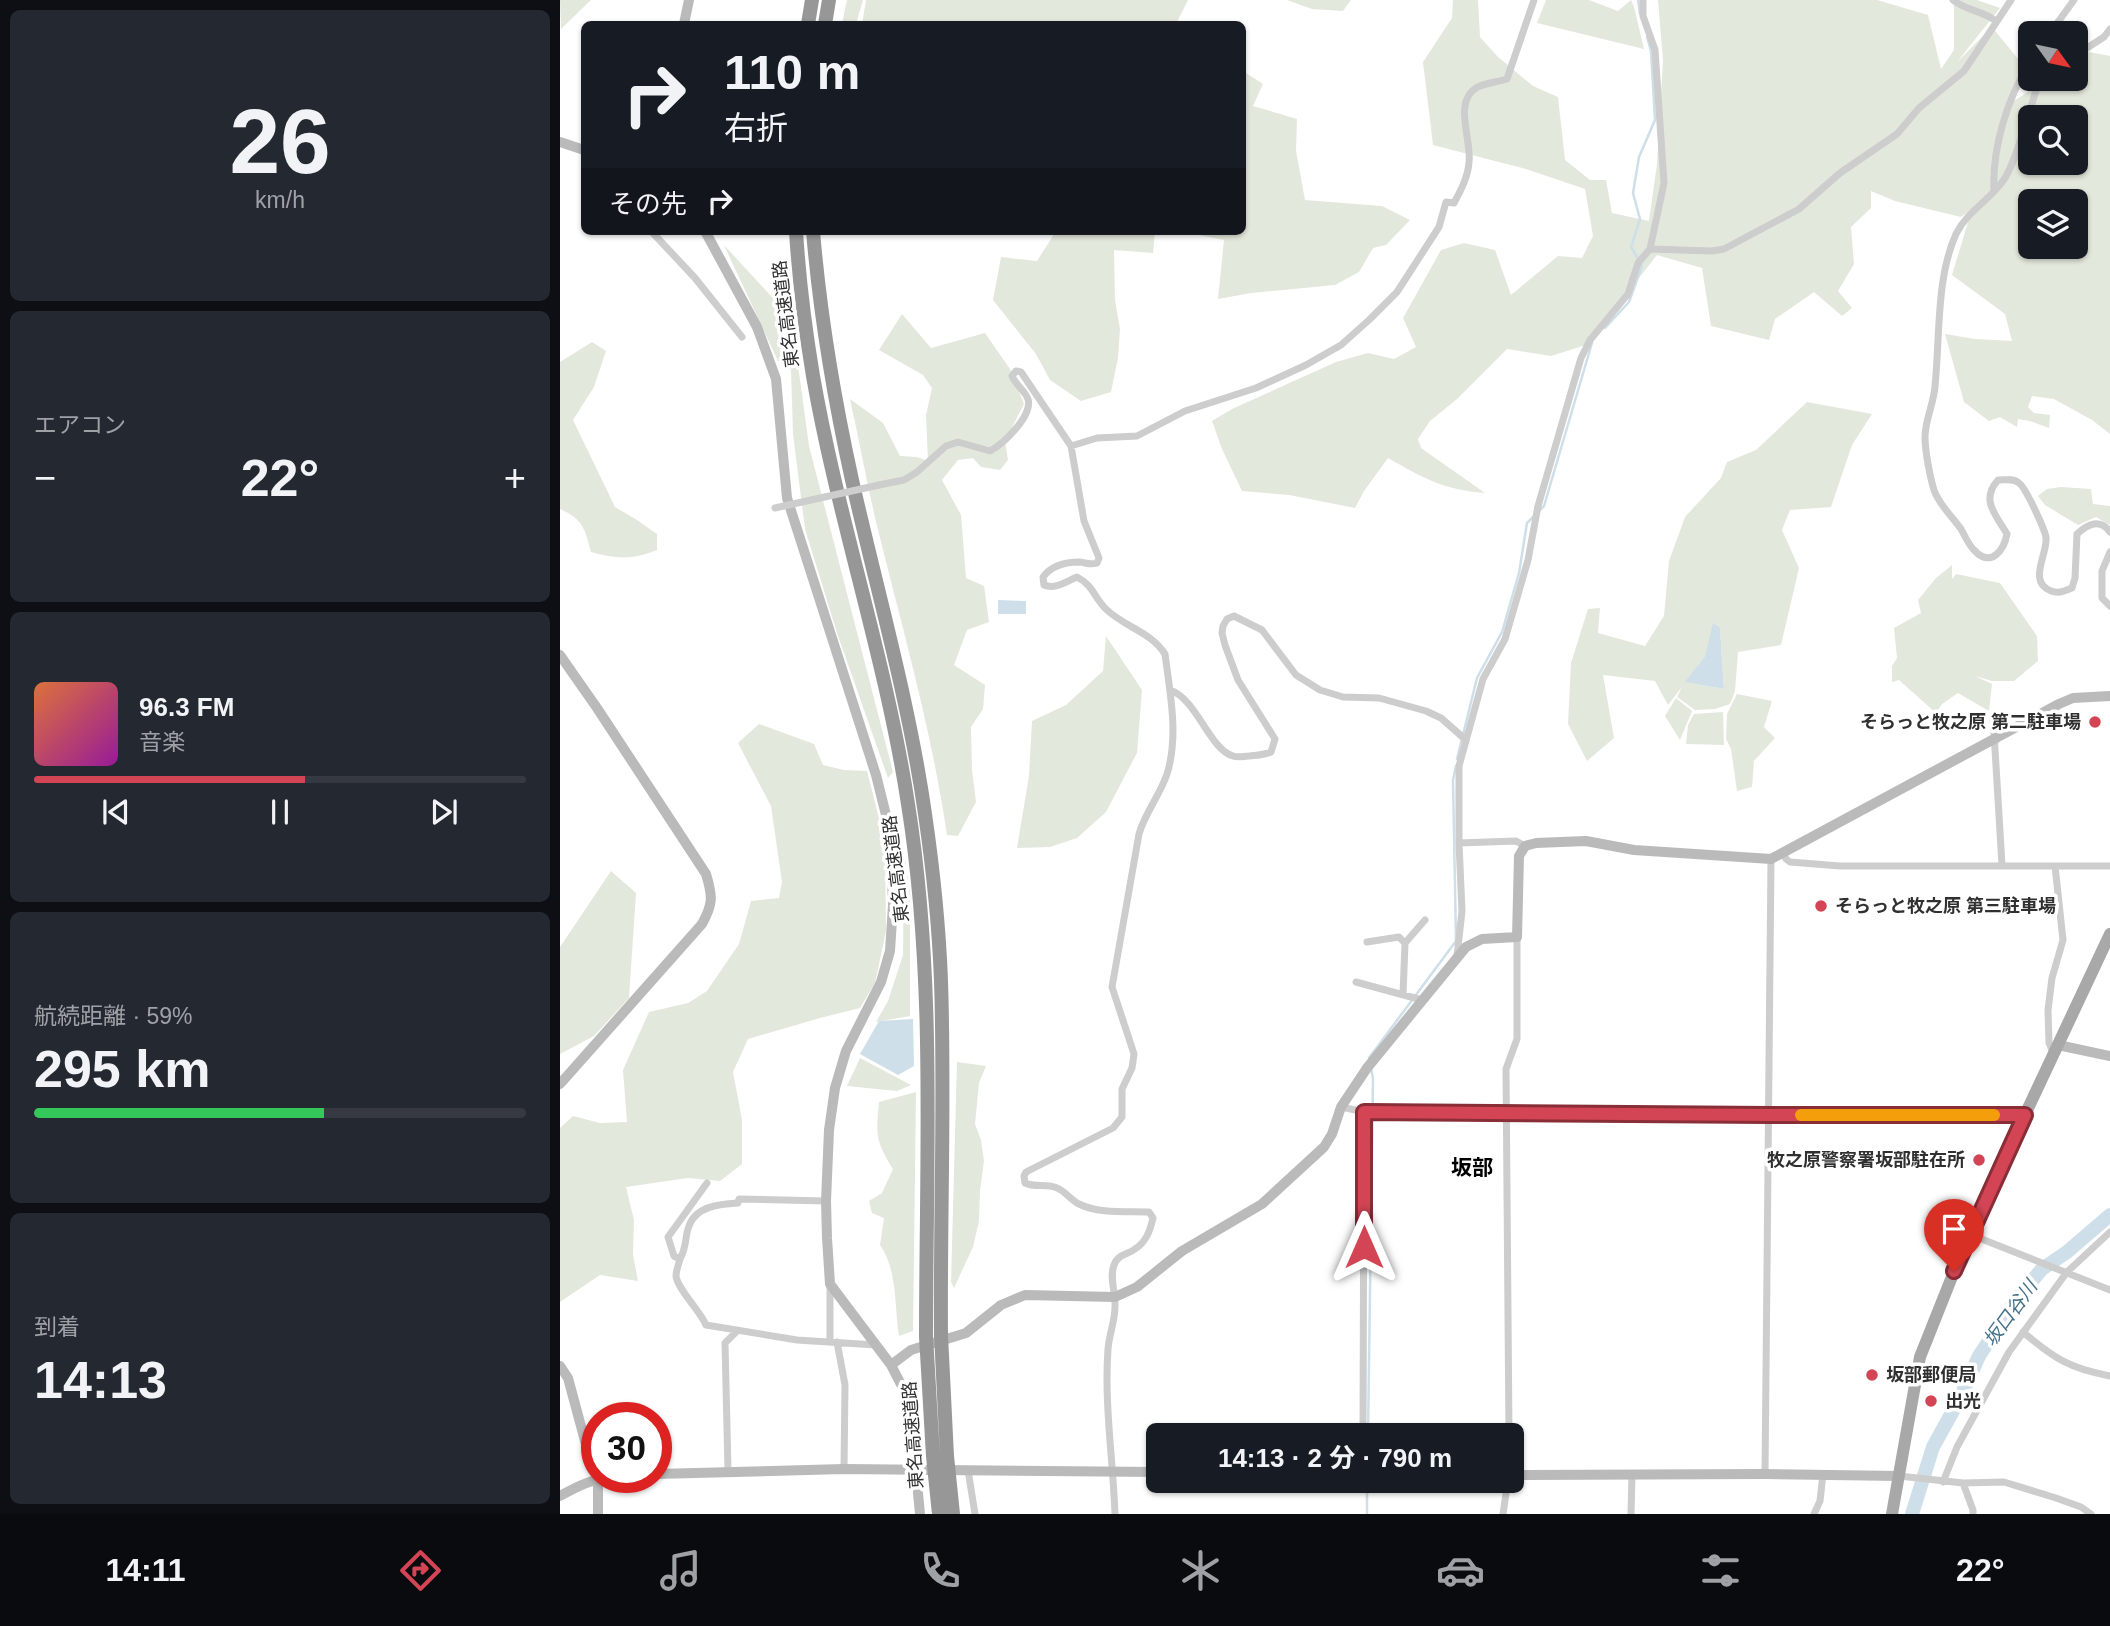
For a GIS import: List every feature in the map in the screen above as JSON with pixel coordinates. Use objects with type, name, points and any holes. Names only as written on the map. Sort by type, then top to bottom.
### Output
[{"type":"highway","points":[[808,21],[812,0]]},
{"type":"highway","points":[[826,21],[829,0]]},
{"type":"highway","name":"東名高速道路","points":[[796,235],[804,320],[816,389],[841,504],[885,681],[906,789],[933,978],[943,1062],[941,1335],[953,1514]]},
{"type":"highway","name":"東名高速道路","points":[[813,235],[821,318],[832,381],[852,481],[917,761],[933,875],[926,1336],[939,1514]]},
{"type":"main road","points":[[1892,1514],[1920,1357],[1969,1234],[2110,934]]},
{"type":"street","points":[[685,21],[689,0]]},
{"type":"street","points":[[1071,446],[1097,438],[1137,436],[1185,411],[1256,388],[1341,345],[1369,320],[1397,292],[1438,227],[1446,202],[1454,203],[1464,183],[1470,160],[1465,102],[1477,87],[1507,79],[1534,0]]},
{"type":"street","points":[[1457,956],[1462,911],[1458,843],[1459,766],[1463,738],[1483,679],[1504,639],[1528,560],[1538,506],[1581,358],[1590,340],[1629,294],[1640,260],[1650,249],[1664,183],[1656,50],[1643,16],[1643,0]]},
{"type":"street","points":[[1953,0],[1984,12],[1996,21]]},
{"type":"street","points":[[1650,249],[1724,249],[1799,209],[1840,173],[1897,134],[1919,108],[1964,71],[2011,0]]},
{"type":"street","points":[[2059,21],[2074,0]]},
{"type":"street","points":[[2088,47],[2104,37],[2110,29]]},
{"type":"street","points":[[1994,192],[1994,174],[2004,120],[2018,81]]},
{"type":"street","points":[[2035,91],[2009,169],[1994,192],[1958,230],[1944,276],[1935,389],[1925,439],[1934,491],[1974,551],[1989,558],[1999,554],[2007,534],[1992,507],[1989,495],[1998,480],[2011,479],[2021,484],[2046,535],[2046,549],[2039,573],[2040,582],[2045,588],[2062,593],[2071,587],[2076,578],[2077,534],[2087,525],[2097,523],[2110,532]]},
{"type":"street","points":[[560,142],[581,149]]},
{"type":"street","points":[[655,235],[695,278],[742,337]]},
{"type":"street","points":[[707,235],[757,327],[776,379],[787,499],[876,775],[891,851],[893,905],[890,951],[881,982],[846,1051],[835,1088],[829,1130],[826,1201],[833,1342],[845,1385],[844,1469]]},
{"type":"street","points":[[775,508],[904,480],[946,446],[958,442],[990,451],[999,446],[1024,418],[1029,408],[1027,397],[1013,380],[1012,376],[1016,371],[1024,375],[1071,446],[1084,521],[1099,558],[1097,563],[1091,565],[1078,562],[1049,569],[1043,578],[1044,585],[1056,587],[1077,577],[1088,583],[1107,610],[1160,646],[1165,654],[1173,730],[1171,753],[1167,774],[1139,834],[1112,987],[1134,1054],[1132,1068],[1122,1089],[1122,1117],[1113,1128],[1043,1161],[1026,1171],[1024,1176],[1025,1183],[1033,1187],[1056,1187],[1086,1207],[1149,1212],[1153,1218],[1148,1236],[1135,1250],[1120,1256],[1114,1264],[1112,1281],[1115,1310],[1108,1348],[1115,1514]]},
{"type":"street","points":[[2110,552],[2102,571],[2102,598],[2110,606]]},
{"type":"street","points":[[1170,690],[1184,699],[1228,753],[1235,757],[1271,752],[1275,739],[1238,680],[1225,646],[1223,626],[1227,619],[1234,616],[1262,630],[1296,675],[1320,690],[1343,697],[1379,698],[1426,711],[1441,718],[1463,738]]},
{"type":"street","points":[[560,656],[706,874],[712,892],[710,909],[702,925],[560,1084]]},
{"type":"street","points":[[1509,1423],[1506,1069],[1517,1039],[1519,856],[1525,846],[1586,841],[1634,850],[1771,859],[2073,698],[2110,696]]},
{"type":"street","points":[[1993,716],[2002,865]]},
{"type":"street","points":[[1458,843],[1516,841],[1525,846]]},
{"type":"street","points":[[1783,852],[1790,862],[1840,866],[2110,866]]},
{"type":"street","points":[[1765,1474],[1771,859]]},
{"type":"street","points":[[2055,866],[2063,940],[2052,978],[2048,1010],[2049,1043],[2056,1049],[2110,1056]]},
{"type":"street","points":[[1406,995],[1405,943],[1425,920]]},
{"type":"street","points":[[1367,942],[1399,937],[1405,943]]},
{"type":"street","points":[[891,1365],[911,1350],[966,1333],[1001,1304],[1025,1295],[1115,1297],[1137,1287],[1182,1251],[1262,1204],[1324,1147],[1341,1107],[1370,1063],[1457,956],[1466,947],[1482,939],[1517,937]]},
{"type":"street","points":[[1356,982],[1421,999]]},
{"type":"street","points":[[1341,1107],[1365,1112],[2025,1115]]},
{"type":"street","points":[[1363,1423],[1365,1112]]},
{"type":"street","points":[[680,1259],[674,1256],[668,1237],[707,1184]]},
{"type":"street","points":[[826,1201],[738,1199],[738,1203],[707,1208],[689,1225],[687,1247],[676,1274],[678,1284],[701,1312],[706,1325],[797,1340],[876,1345]]},
{"type":"street","points":[[1944,1482],[1957,1447],[1997,1372],[2023,1332],[2067,1272],[2110,1232]]},
{"type":"street","points":[[1969,1234],[2110,1290]]},
{"type":"street","points":[[830,1284],[891,1365],[909,1401],[920,1514]]},
{"type":"street","points":[[728,1471],[725,1343],[737,1331]]},
{"type":"street","points":[[2023,1332],[2052,1357],[2068,1365],[2110,1376]]},
{"type":"street","points":[[560,1366],[568,1378],[581,1426]]},
{"type":"street","points":[[672,1473],[844,1469],[1146,1472]]},
{"type":"street","points":[[968,1470],[975,1514]]},
{"type":"street","points":[[1524,1475],[1765,1474],[1899,1476],[1944,1482],[2004,1482],[2081,1507],[2091,1514]]},
{"type":"street","points":[[1631,1514],[1632,1475]]},
{"type":"street","points":[[1814,1514],[1820,1501],[1823,1475]]},
{"type":"street","points":[[1963,1483],[1973,1514]]},
{"type":"street","points":[[560,1496],[581,1485]]},
{"type":"street","points":[[598,1493],[598,1514]]},
{"type":"street","points":[[1503,1514],[1506,1493]]},
{"type":"shaded area","points":[[560,0],[591,0],[561,29]]},
{"type":"shaded area","points":[[847,0],[863,0],[857,21],[843,21]]},
{"type":"shaded area","points":[[866,0],[1188,0],[1178,21],[862,21]]},
{"type":"shaded area","points":[[1287,0],[1351,0],[1343,11],[1312,9]]},
{"type":"shaded area","points":[[1453,0],[1478,0],[1480,37],[1497,56],[1533,86],[1558,97],[1565,160],[1590,180],[1606,180],[1612,213],[1649,221],[1657,164],[1663,60],[1658,0],[1877,0],[1928,15],[1941,69],[1954,50],[1954,0],[1977,0],[2000,8],[1957,62],[1992,27],[2018,59],[2018,77],[2006,106],[2029,91],[2088,91],[2088,53],[2110,56],[2110,434],[2092,420],[2054,399],[2032,396],[2028,407],[2034,413],[2050,415],[2049,428],[2018,419],[2017,427],[2000,417],[1989,421],[1964,402],[1945,334],[2012,341],[2005,314],[1952,275],[1972,209],[1961,217],[1895,201],[1871,191],[1871,208],[1851,227],[1854,264],[1838,291],[1852,308],[1842,316],[1814,292],[1775,319],[1769,340],[1711,326],[1702,268],[1657,255],[1586,345],[1551,356],[1507,349],[1457,399],[1430,421],[1418,439],[1421,448],[1485,493],[1434,482],[1388,458],[1355,508],[1289,495],[1242,491],[1212,421],[1232,409],[1336,362],[1368,353],[1394,359],[1416,347],[1403,318],[1441,250],[1464,243],[1495,250],[1511,295],[1558,256],[1582,258],[1593,236],[1585,189],[1526,169],[1433,145],[1423,62],[1452,18]]},
{"type":"shaded area","points":[[1546,0],[1589,0],[1618,11],[1631,0],[1644,49],[1537,23]]},
{"type":"shaded area","points":[[1246,73],[1263,84],[1253,106],[1297,119],[1296,151],[1305,200],[1382,206],[1410,220],[1386,245],[1373,248],[1359,272],[1335,285],[1218,299],[1224,240],[1200,235],[1246,235]]},
{"type":"shaded area","points":[[1053,235],[1155,235],[1153,253],[1114,250],[1115,300],[1120,329],[1118,358],[1111,392],[1081,401],[1050,380],[1036,354],[993,300],[1001,257],[1037,261]]},
{"type":"shaded area","points":[[724,245],[770,295],[790,306],[809,446],[893,772],[888,778],[837,633],[805,529],[793,434],[791,370],[778,361]]},
{"type":"shaded area","points":[[902,314],[931,348],[985,333],[1010,369],[1024,404],[1005,441],[1008,460],[1000,470],[981,467],[973,458],[958,460],[942,480],[961,515],[966,578],[984,586],[989,622],[967,630],[954,665],[985,685],[983,709],[971,727],[976,802],[958,836],[947,835],[925,721],[875,517],[850,399],[883,423],[900,456],[928,461],[926,415],[932,388],[923,375],[879,350]]},
{"type":"shaded area","points":[[592,342],[606,351],[594,387],[573,420],[615,507],[657,534],[657,550],[640,556],[617,557],[591,552],[582,526],[574,517],[560,509],[560,362]]},
{"type":"shaded area","points":[[1807,402],[1872,414],[1852,445],[1831,507],[1790,510],[1782,530],[1799,568],[1781,645],[1738,652],[1735,691],[1730,704],[1715,709],[1695,710],[1677,697],[1682,687],[1668,705],[1655,681],[1603,675],[1614,738],[1587,761],[1568,724],[1571,663],[1588,609],[1600,608],[1598,633],[1645,646],[1664,616],[1669,561],[1685,517],[1721,478],[1727,462],[1756,450]],"holes":[[[1720,628],[1724,689],[1686,682],[1705,656]]]},
{"type":"shaded area","points":[[2047,489],[2091,489],[2093,504],[2110,506],[2110,525],[2096,517],[2078,525],[2045,505],[2038,496]]},
{"type":"shaded area","points":[[1952,565],[1952,579],[1956,574],[2000,583],[2037,636],[2038,661],[2014,681],[1992,681],[1975,676],[1992,684],[1989,711],[1958,693],[1942,704],[1936,713],[1899,680],[1892,682],[1892,666],[1897,658],[1894,628],[1921,613],[1918,600],[1936,578]]},
{"type":"shaded area","points":[[998,600],[1026,601],[1026,614],[998,614]]},
{"type":"shaded area","points":[[1713,623],[1720,628],[1724,689],[1685,682],[1705,656]]},
{"type":"shaded area","points":[[1106,636],[1142,690],[1137,753],[1106,812],[1077,838],[1050,847],[1017,848],[1029,776],[1032,721],[1066,705],[1103,671]]},
{"type":"shaded area","points":[[1737,694],[1772,701],[1764,727],[1775,738],[1754,761],[1752,787],[1737,791],[1731,749],[1726,739],[1727,714]]},
{"type":"shaded area","points":[[1676,698],[1692,711],[1680,740],[1665,716]]},
{"type":"shaded area","points":[[1723,712],[1724,745],[1686,744],[1688,725],[1694,714]]},
{"type":"shaded area","points":[[759,724],[814,744],[823,765],[844,770],[867,771],[885,842],[886,931],[875,983],[860,1008],[748,1039],[733,1072],[742,1120],[742,1164],[720,1181],[688,1178],[626,1187],[634,1220],[633,1255],[638,1281],[600,1275],[560,1302],[560,1128],[573,1116],[600,1123],[627,1122],[623,1070],[649,1012],[688,1003],[707,991],[739,944],[751,901],[779,898],[782,882],[771,806],[738,743]]},
{"type":"shaded area","points":[[904,852],[910,894],[910,1016],[876,1022],[888,1001],[903,955]]},
{"type":"shaded area","points":[[611,871],[636,893],[629,998],[594,1036],[560,1054],[560,947]]},
{"type":"shaded area","points":[[913,1019],[914,1066],[898,1075],[860,1054],[879,1021]]},
{"type":"shaded area","points":[[860,1058],[911,1085],[897,1091],[847,1086]]},
{"type":"shaded area","points":[[957,1062],[986,1066],[979,1083],[975,1124],[984,1161],[979,1221],[973,1247],[954,1288],[951,1282]]},
{"type":"shaded area","points":[[916,1092],[913,1331],[899,1336],[893,1277],[880,1245],[884,1218],[872,1213],[869,1201],[882,1193],[893,1169],[878,1137],[879,1102]]},
{"type":"waterway","points":[[1638,0],[1640,14]]},
{"type":"waterway","points":[[1605,328],[1629,302],[1642,266],[1631,247],[1640,219],[1633,193],[1639,157],[1655,120],[1651,51],[1647,37]]},
{"type":"waterway","points":[[1540,510],[1544,506],[1592,343]]},
{"type":"waterway","points":[[1457,759],[1477,678],[1502,632],[1519,573],[1527,523],[1533,517]]},
{"type":"waterway","points":[[1369,1058],[1456,941],[1453,780],[1456,766]]},
{"type":"waterway","points":[[1368,1423],[1371,1068]]},
{"type":"waterway","name":"坂口谷川","points":[[1912,1514],[1933,1447],[1979,1356],[2016,1300],[2042,1269],[2067,1252],[2110,1215]]},
{"type":"waterway","points":[[1367,1493],[1367,1514]]},
{"type":"slow traffic","points":[[1801,1115],[1994,1115]]},
{"type":"place","name":"そらっと牧之原 第二駐車場","points":[[2095,722]]},
{"type":"place","name":"そらっと牧之原 第三駐車場","points":[[1821,906]]},
{"type":"place","name":"牧之原警察署坂部駐在所","points":[[1979,1160]]},
{"type":"place","name":"坂部郵便局","points":[[1872,1375]]},
{"type":"place","name":"出光","points":[[1931,1401]]},
{"type":"district","name":"坂部","points":[[1472,1168]]},
{"type":"route","points":[[1364,1247],[1364,1112],[2025,1115],[1954,1271]]}]
